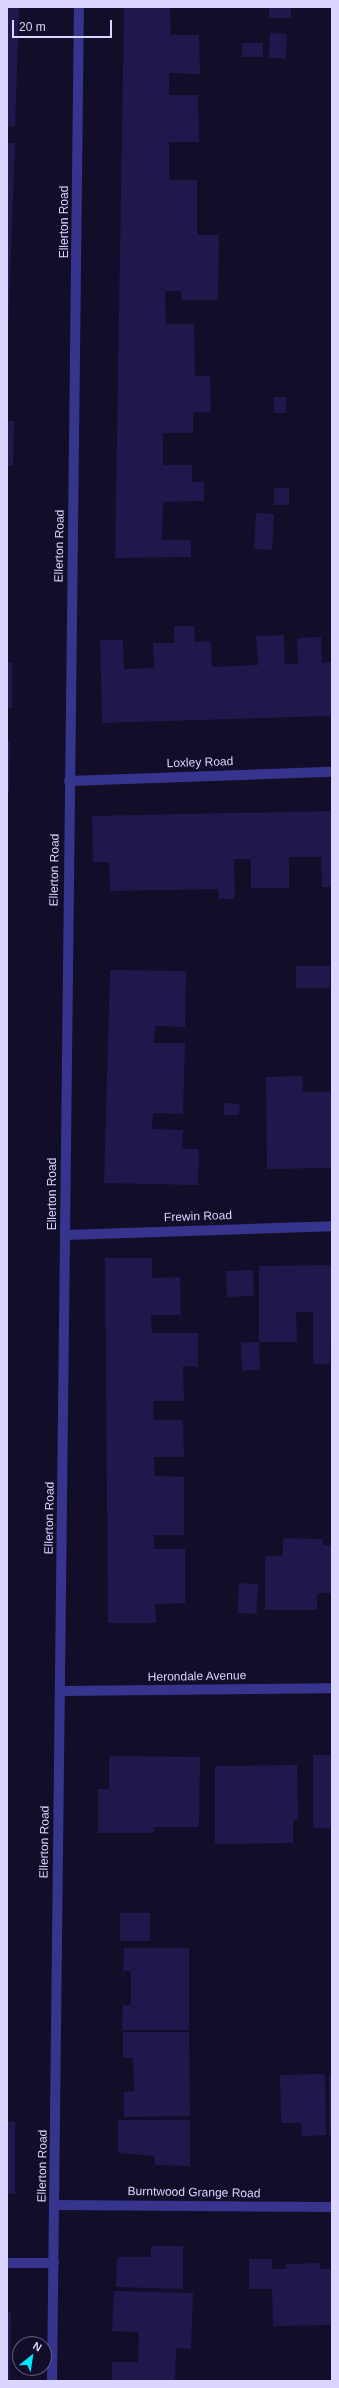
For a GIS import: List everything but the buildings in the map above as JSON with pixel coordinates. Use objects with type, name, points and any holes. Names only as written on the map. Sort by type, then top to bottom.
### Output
[{"type":"street","name":"Ellerton Road","points":[[52,2381],[79,7]]},
{"type":"street","name":"Loxley Road","points":[[69,781],[332,772]]},
{"type":"street","name":"Frewin Road","points":[[66,1235],[332,1226]]},
{"type":"street","name":"Herondale Avenue","points":[[61,1691],[332,1688]]},
{"type":"street","name":"Burntwood Grange Road","points":[[55,2205],[332,2208]]},
{"type":"street","points":[[7,2263],[54,2263]]}]
